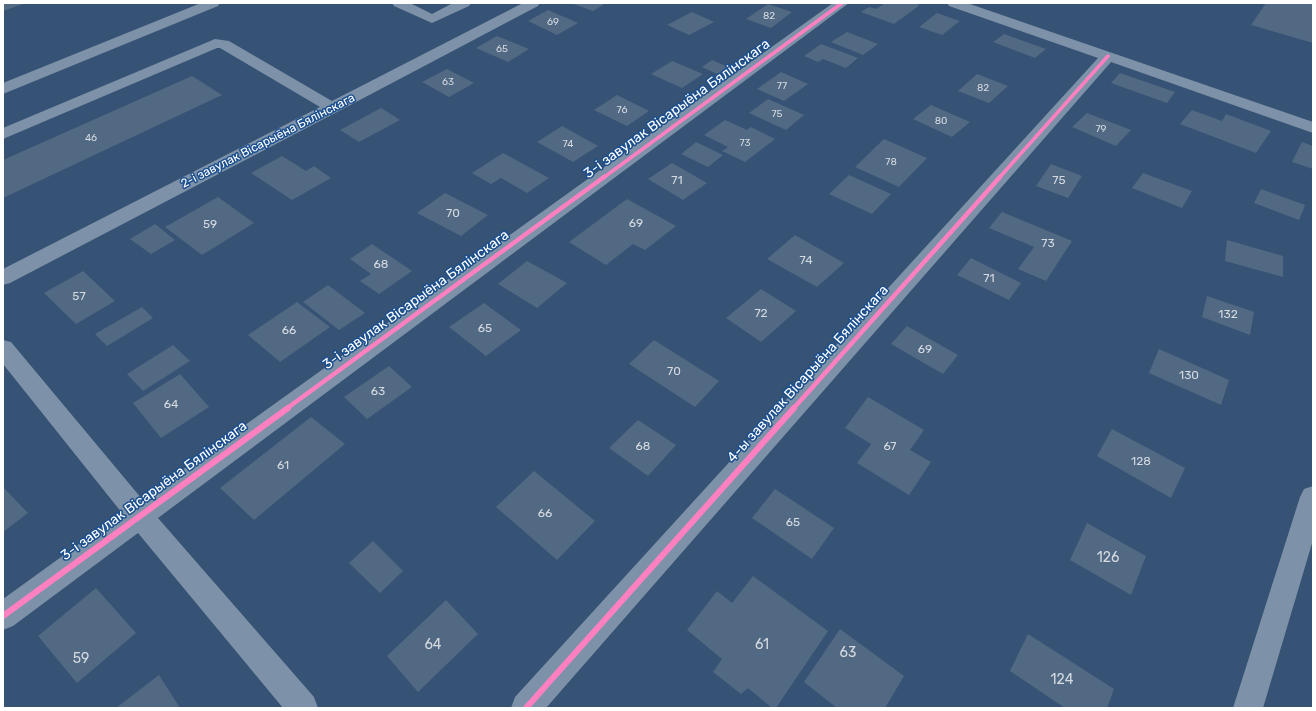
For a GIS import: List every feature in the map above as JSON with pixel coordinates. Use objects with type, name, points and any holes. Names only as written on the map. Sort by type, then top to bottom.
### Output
[{"type":"street","points":[[3,89],[213,3]]},
{"type":"street","points":[[399,3],[432,19],[464,3]]},
{"type":"street","name":"2-і завулак Вісарыёна Бялінскага","points":[[3,278],[533,3]]},
{"type":"street","name":"3-і завулак Вісарыёна Бялінскага","points":[[3,616],[842,3]]},
{"type":"street","points":[[954,3],[1313,128]]},
{"type":"street","points":[[3,134],[215,43],[224,44],[333,108]]},
{"type":"street","name":"4-ы завулак Вісарыёна Бялінскага","points":[[526,708],[1108,56]]},
{"type":"street","points":[[3,348],[140,516],[303,708]]},
{"type":"street","points":[[1248,708],[1313,497]]},
{"type":"building","points":[[3,3],[26,3],[3,11]]},
{"type":"building","points":[[571,3],[606,3],[593,11]]},
{"type":"building","points":[[885,3],[913,3],[920,5],[894,24],[861,12],[869,7],[876,9]]},
{"type":"building","points":[[1266,3],[1313,3],[1313,43],[1251,25]]},
{"type":"building","points":[[768,4],[792,12],[771,28],[746,19]]},
{"type":"building","points":[[548,10],[578,23],[557,35],[528,21]]},
{"type":"building","points":[[692,12],[714,22],[689,35],[667,25]]},
{"type":"building","points":[[937,13],[960,21],[942,35],[919,27]]},
{"type":"building","points":[[847,32],[878,44],[863,55],[831,42]]},
{"type":"building","points":[[1004,34],[1046,49],[1035,58],[993,42]]},
{"type":"building","points":[[497,36],[529,49],[508,62],[476,48]]},
{"type":"building","points":[[821,44],[858,58],[846,68],[823,59],[818,62],[804,56]]},
{"type":"building","points":[[712,60],[728,67],[717,74],[702,67]]},
{"type":"building","points":[[672,61],[703,74],[682,88],[651,74]]},
{"type":"building","points":[[447,69],[474,83],[449,97],[422,82]]},
{"type":"building","points":[[781,72],[808,84],[784,101],[757,89]]},
{"type":"building","points":[[1120,73],[1175,92],[1167,103],[1111,83]]},
{"type":"building","points":[[977,74],[1008,86],[989,103],[958,91]]},
{"type":"building","points":[[192,76],[222,95],[3,198],[3,160]]},
{"type":"building","points":[[617,95],[649,111],[627,126],[594,110]]},
{"type":"building","points":[[768,99],[804,115],[786,130],[749,113]]},
{"type":"building","points":[[931,105],[970,122],[952,137],[913,119]]},
{"type":"building","points":[[381,108],[400,120],[359,142],[340,130]]},
{"type":"building","points":[[1192,110],[1222,121],[1226,114],[1271,131],[1256,153],[1180,124]]},
{"type":"building","points":[[1087,113],[1131,130],[1116,146],[1072,127]]},
{"type":"building","points":[[725,120],[747,130],[751,127],[775,139],[745,162],[722,151],[728,147],[704,135]]},
{"type":"building","points":[[562,126],[598,146],[573,162],[537,142]]},
{"type":"building","points":[[884,139],[927,158],[899,187],[855,167]]},
{"type":"building","points":[[696,142],[723,155],[708,167],[681,154]]},
{"type":"building","points":[[1302,142],[1313,146],[1313,169],[1292,162]]},
{"type":"building","points":[[503,153],[549,178],[527,193],[501,178],[491,184],[472,173]]},
{"type":"building","points":[[282,156],[306,171],[314,166],[331,178],[292,200],[251,173]]},
{"type":"building","points":[[672,163],[707,183],[683,200],[648,179]]},
{"type":"building","points":[[1051,164],[1082,176],[1068,198],[1036,186]]},
{"type":"building","points":[[1143,173],[1192,191],[1182,208],[1132,188]]},
{"type":"building","points":[[849,175],[891,194],[872,214],[829,194]]},
{"type":"building","points":[[1261,189],[1305,205],[1299,220],[1254,203]]},
{"type":"building","points":[[445,193],[488,215],[461,236],[417,213]]},
{"type":"building","points":[[218,197],[254,223],[202,255],[165,227]]},
{"type":"building","points":[[627,199],[676,226],[645,250],[633,244],[606,265],[569,242]]},
{"type":"building","points":[[1002,212],[1072,241],[1046,281],[1018,269],[1034,247],[989,228]]},
{"type":"building","points":[[155,224],[175,240],[151,254],[130,239]]},
{"type":"building","points":[[795,235],[844,263],[817,287],[767,259]]},
{"type":"building","points":[[1227,240],[1283,256],[1283,277],[1225,261]]},
{"type":"building","points":[[372,244],[412,271],[379,294],[360,281],[371,274],[350,259]]},
{"type":"building","points":[[971,258],[1021,283],[1009,300],[957,275]]},
{"type":"building","points":[[527,261],[567,283],[537,308],[498,284]]},
{"type":"building","points":[[83,271],[115,301],[76,324],[44,293]]},
{"type":"building","points":[[328,285],[365,313],[339,330],[303,302]]},
{"type":"building","points":[[761,289],[796,311],[761,342],[726,318]]},
{"type":"building","points":[[1207,296],[1254,312],[1250,335],[1202,317]]},
{"type":"building","points":[[297,302],[330,327],[280,362],[248,335]]},
{"type":"building","points":[[484,303],[521,330],[486,356],[449,327]]},
{"type":"building","points":[[142,307],[153,318],[107,346],[95,334]]},
{"type":"building","points":[[907,326],[958,355],[943,374],[891,344]]},
{"type":"building","points":[[654,340],[719,381],[695,407],[629,364]]},
{"type":"building","points":[[173,345],[190,361],[143,391],[127,374]]},
{"type":"building","points":[[1159,349],[1229,380],[1221,405],[1149,373]]},
{"type":"building","points":[[389,366],[412,387],[367,419],[344,397]]},
{"type":"building","points":[[180,374],[209,407],[161,438],[133,403]]},
{"type":"building","points":[[868,397],[924,430],[910,450],[931,462],[909,495],[857,463],[871,444],[845,428]]},
{"type":"building","points":[[311,417],[345,444],[254,520],[220,488]]},
{"type":"building","points":[[638,420],[676,445],[648,476],[609,448]]},
{"type":"building","points":[[1112,429],[1185,468],[1171,498],[1097,456]]},
{"type":"building","points":[[534,471],[595,521],[557,560],[496,507]]},
{"type":"building","points":[[3,487],[28,513],[3,532]]},
{"type":"building","points":[[775,489],[834,528],[812,559],[752,518]]},
{"type":"building","points":[[1087,523],[1146,556],[1131,595],[1070,560]]},
{"type":"building","points":[[373,541],[403,571],[380,593],[349,563]]},
{"type":"building","points":[[753,576],[828,631],[776,708],[772,708],[748,688],[741,694],[713,672],[722,659],[687,630],[717,591],[732,603]]},
{"type":"building","points":[[96,588],[136,633],[77,683],[38,636]]},
{"type":"building","points":[[446,600],[478,634],[418,692],[387,656]]},
{"type":"building","points":[[840,629],[904,676],[885,708],[837,708],[804,682]]},
{"type":"building","points":[[1028,634],[1114,689],[1107,708],[1065,708],[1010,671]]},
{"type":"building","points":[[159,675],[180,708],[116,708]]},
{"type":"cycle path","points":[[3,616],[842,3]]},
{"type":"cycle path","points":[[526,708],[1108,56]]}]
